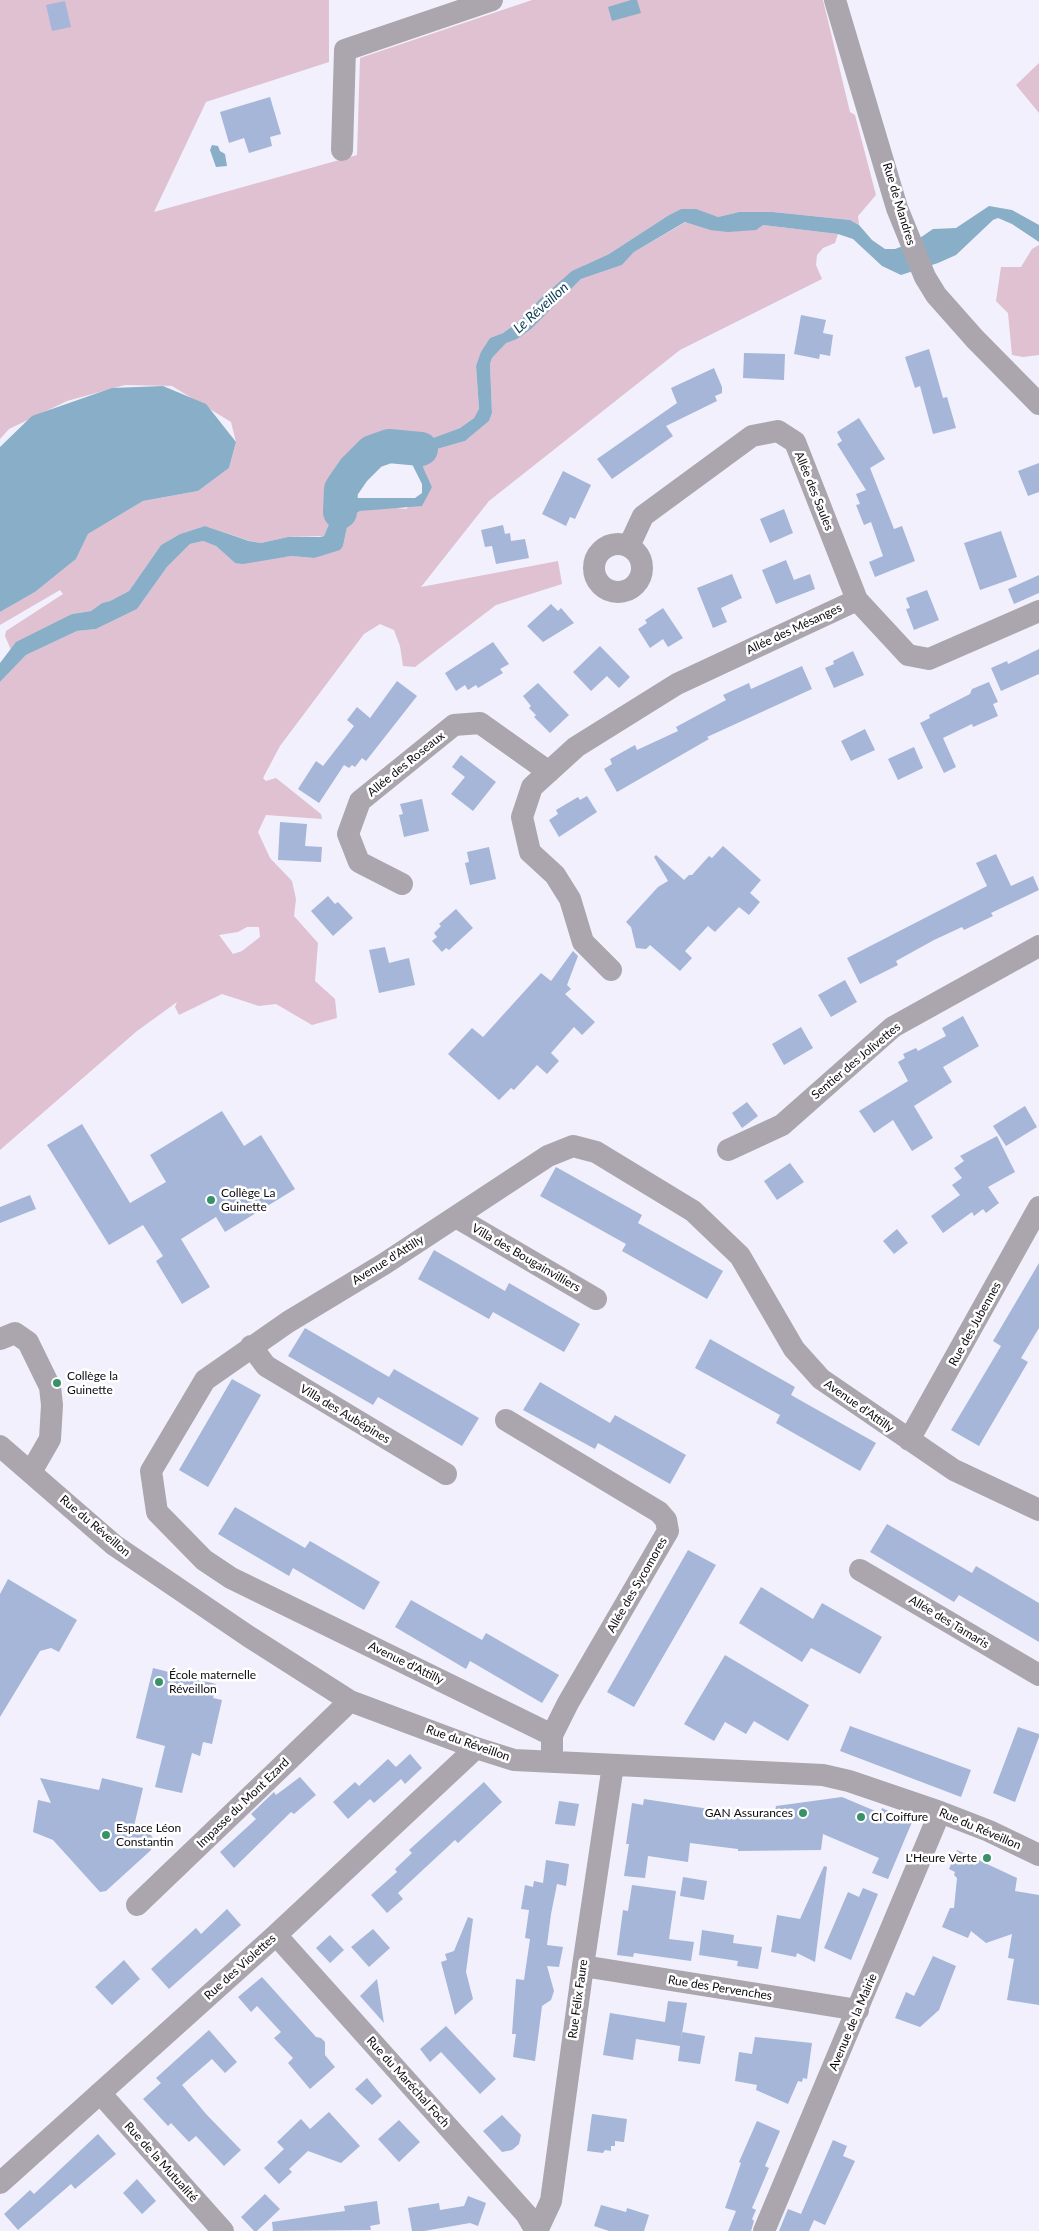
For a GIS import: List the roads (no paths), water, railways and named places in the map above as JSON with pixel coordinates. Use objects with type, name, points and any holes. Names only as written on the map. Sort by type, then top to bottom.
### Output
[{"type":"street","points":[[342,150],[344,50],[492,0]]},
{"type":"street","name":"Rue de Mandres","points":[[835,0],[887,169],[897,208],[912,249],[936,295],[975,339],[1038,403]]},
{"type":"street","name":"Allée des Saules","points":[[629,546],[643,516],[752,436],[778,431],[795,442],[857,600]]},
{"type":"street","name":"Allée des Mésanges","points":[[611,970],[584,942],[570,899],[555,875],[530,852],[522,816],[532,787],[576,747],[677,684],[857,600],[908,655],[929,658],[1039,611]]},
{"type":"street","name":"Allée des Roseaux","points":[[402,884],[359,862],[348,834],[360,801],[454,725],[480,723],[549,772]]},
{"type":"street","name":"Sentier des Jolivettes","points":[[728,1150],[782,1125],[893,1027],[1039,946]]},
{"type":"street","name":"Avenue d'Attilly","points":[[552,1735],[231,1578],[204,1560],[157,1512],[151,1471],[205,1380],[251,1346],[456,1217],[548,1156],[573,1146],[596,1152],[693,1211],[714,1229],[740,1256],[794,1349],[820,1379],[954,1470],[1039,1510]]},
{"type":"street","name":"Rue des Jubennes","points":[[909,1440],[1039,1207]]},
{"type":"street","name":"Villa des Bougainvilliers","points":[[456,1217],[596,1299]]},
{"type":"street","points":[[0,1339],[15,1333],[28,1342],[50,1387],[52,1405],[50,1439],[31,1472]]},
{"type":"street","name":"Villa des Aubépines","points":[[251,1346],[266,1366],[446,1474]]},
{"type":"street","name":"Allée des Sycomores","points":[[506,1420],[659,1512],[666,1520],[668,1531],[568,1703],[552,1735]]},
{"type":"street","name":"Rue du Réveillon","points":[[0,1446],[114,1545],[248,1636],[350,1701],[476,1748],[514,1760],[823,1775],[849,1781],[940,1812],[989,1831],[1039,1855]]},
{"type":"street","name":"Allée des Tamaris","points":[[860,1570],[1039,1675]]},
{"type":"street","name":"Impasse du Mont Ezard","points":[[137,1905],[350,1701]]},
{"type":"street","points":[[552,1735],[552,1762]]},
{"type":"street","name":"Rue des Violettes","points":[[0,2183],[276,1934],[476,1748]]},
{"type":"street","name":"Rue Félix Faure","points":[[537,2231],[551,2201],[583,1966],[614,1765]]},
{"type":"street","name":"Avenue de la Mairie","points":[[764,2231],[940,1812]]},
{"type":"street","name":"Rue du Maréchal Foch","points":[[276,1934],[526,2214],[537,2231]]},
{"type":"street","name":"Rue des Pervenches","points":[[583,1966],[858,2010]]},
{"type":"street","name":"Rue de la Mutualité","points":[[100,2093],[223,2231]]},
{"type":"water","points":[[637,0],[641,13],[612,21],[608,7]]},
{"type":"water","points":[[212,145],[218,146],[220,151],[225,154],[227,166],[216,167],[210,150]]},
{"type":"water","name":"Le Réveillon","points":[[989,206],[1012,210],[1039,225],[1039,242],[1012,224],[998,218],[993,220],[956,255],[901,275],[882,266],[853,239],[838,234],[763,225],[756,230],[728,232],[710,230],[685,222],[634,252],[622,265],[581,279],[531,329],[517,339],[506,343],[492,358],[490,364],[492,413],[489,421],[465,441],[437,449],[427,457],[423,467],[432,487],[422,506],[360,511],[349,518],[343,546],[340,550],[314,558],[291,556],[243,564],[235,563],[216,546],[203,541],[190,544],[167,567],[137,609],[96,629],[77,631],[26,655],[0,682],[0,663],[16,642],[72,614],[91,611],[102,603],[129,591],[161,545],[180,534],[205,526],[249,541],[261,543],[288,537],[320,537],[324,536],[334,512],[336,498],[415,498],[422,493],[422,484],[411,462],[410,454],[414,445],[460,428],[474,418],[479,409],[476,366],[481,352],[490,338],[503,333],[521,320],[540,299],[572,271],[609,254],[681,209],[696,209],[718,217],[739,212],[773,212],[850,220],[859,225],[872,240],[885,249],[895,249],[914,242],[933,229],[956,228]]},
{"type":"water","points":[[163,386],[206,404],[236,442],[229,468],[198,491],[143,501],[88,534],[76,559],[35,592],[0,612],[0,447],[32,416],[112,388]]},
{"type":"waterway","points":[[340,512],[341,489],[354,470],[372,452],[389,446],[421,449]]},
{"type":"place","name":"Collège La Guinette","points":[[211,1200]]},
{"type":"place","name":"Collège la Guinette","points":[[57,1383]]},
{"type":"place","name":"École maternelle Réveillon","points":[[159,1682]]},
{"type":"place","name":"GAN Assurances","points":[[803,1813]]},
{"type":"place","name":"CI Coiffure","points":[[861,1817]]},
{"type":"place","name":"Espace Léon Constantin","points":[[106,1835]]},
{"type":"place","name":"L'Heure Verte","points":[[987,1858]]}]
